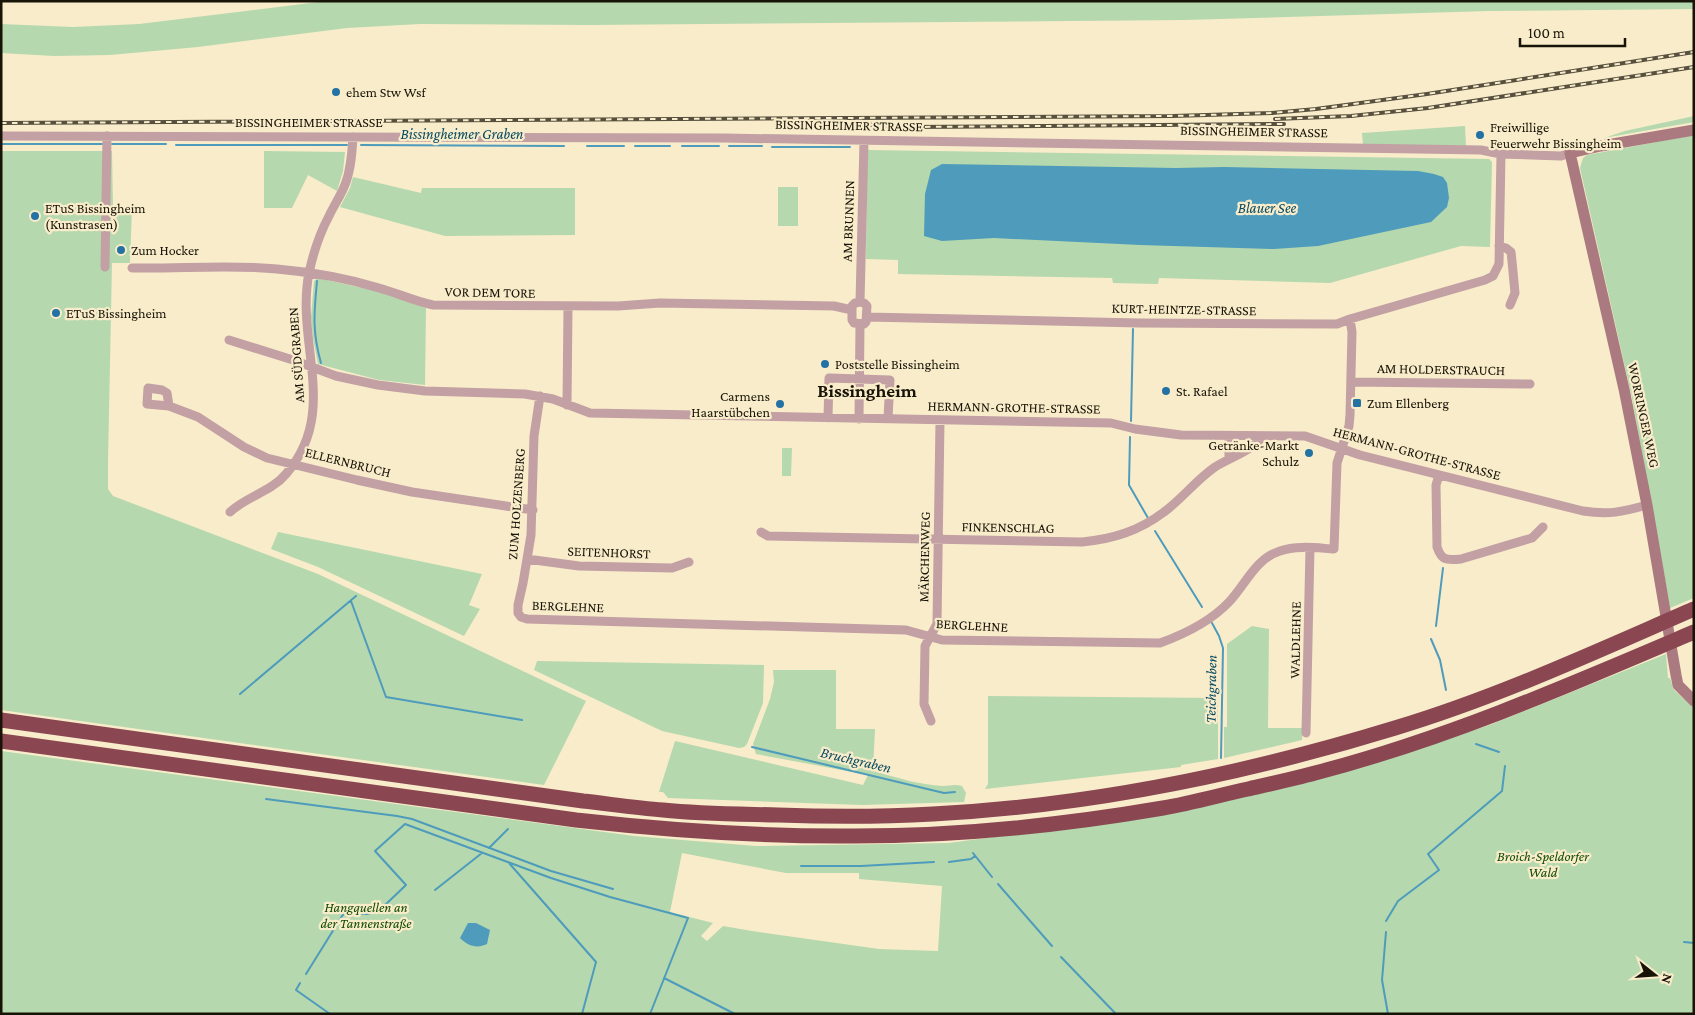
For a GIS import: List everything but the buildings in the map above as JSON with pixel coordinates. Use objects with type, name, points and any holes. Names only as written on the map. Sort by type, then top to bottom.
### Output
[{"type":"highway","points":[[1,720],[583,801],[664,810],[844,817],[934,814],[1025,806],[1153,788],[1314,752],[1397,728],[1484,698],[1569,664],[1688,612]]},
{"type":"highway","points":[[1,741],[576,820],[662,830],[732,834],[843,836],[937,834],[1013,828],[1165,807],[1315,773],[1401,748],[1492,717],[1689,634]]},
{"type":"street","name":"BISSINGHEIMER STRASSE","points":[[1,136],[715,138],[1482,150],[1500,154],[1561,156],[1601,146],[1694,130]]},
{"type":"street","points":[[105,267],[106,136]]},
{"type":"street","name":"AM SÜDGRABEN","points":[[230,512],[246,500],[273,486],[286,474],[305,444],[312,422],[314,395],[306,319],[309,273],[322,230],[346,184],[351,165],[353,137]]},
{"type":"street","name":"AM BRUNNEN","points":[[864,140],[860,302],[867,306],[867,317]]},
{"type":"street","points":[[1500,154],[1499,246],[1511,252],[1515,294],[1510,305]]},
{"type":"street","name":"WORRINGER WEG","points":[[1570,154],[1621,373],[1648,506],[1678,685],[1694,701]]},
{"type":"street","name":"KURT-HEINTZE-STRASSE","points":[[867,317],[1330,325],[1485,280],[1493,276],[1499,264],[1499,246]]},
{"type":"street","name":"VOR DEM TORE","points":[[132,268],[240,267],[309,273],[381,288],[433,306],[568,307],[660,303],[834,306],[852,310]]},
{"type":"street","points":[[860,302],[852,306],[852,320],[854,323],[864,324],[867,317]]},
{"type":"street","points":[[567,405],[568,307]]},
{"type":"street","points":[[1342,448],[1349,421],[1352,382],[1352,332],[1350,319]]},
{"type":"street","points":[[859,418],[860,324]]},
{"type":"street","name":"HERMANN-GROTHE-STRASSE","points":[[229,340],[336,376],[378,386],[425,391],[525,394],[540,396],[590,413],[1111,423],[1135,429],[1181,435],[1304,436],[1360,455],[1439,476],[1597,513],[1617,513],[1648,506]]},
{"type":"street","points":[[828,418],[829,378],[890,380],[888,418]]},
{"type":"street","name":"AM HOLDERSTRAUCH","points":[[1352,382],[1530,384]]},
{"type":"street","name":"ZUM HOLZENBERG","points":[[518,613],[527,559],[532,510],[534,436],[540,396]]},
{"type":"street","name":"ELLERNBRUCH","points":[[169,406],[198,417],[244,447],[267,458],[412,492],[532,510]]},
{"type":"street","name":"MÄRCHENWEG","points":[[931,721],[924,704],[925,646],[937,624],[940,420]]},
{"type":"street","points":[[1229,436],[1229,459]]},
{"type":"street","name":"FINKENSCHLAG","points":[[761,532],[768,536],[939,540],[1082,542],[1108,539],[1150,522],[1214,468],[1257,444],[1263,436]]},
{"type":"street","name":"BERGLEHNE","points":[[518,613],[527,620],[906,630],[942,640],[1160,643],[1180,636],[1209,619],[1229,602],[1256,566],[1272,554],[1282,550],[1334,549],[1337,463],[1342,448]]},
{"type":"street","points":[[1439,476],[1436,485],[1437,547],[1444,559],[1461,559],[1532,538],[1543,527]]},
{"type":"street","name":"WALDLEHNE","points":[[1306,733],[1310,548]]},
{"type":"street","name":"SEITENHORST","points":[[527,559],[597,567],[672,568],[689,562]]},
{"type":"green space","points":[[327,1],[1694,1],[1694,9],[1489,11],[1185,20],[589,25],[420,24],[347,28],[198,47],[110,55],[54,56],[1,53],[1,24],[73,27],[139,24]]},
{"type":"green space","points":[[1694,116],[1694,122],[1604,138],[1625,131]]},
{"type":"green space","points":[[1465,126],[1466,146],[1363,145],[1362,133]]},
{"type":"green space","points":[[1694,135],[1694,598],[1670,608],[1632,398],[1580,168],[1583,158],[1587,155]]},
{"type":"green space","points":[[867,150],[1489,159],[1492,162],[1490,247],[1461,246],[1330,283],[1159,278],[1158,284],[1113,283],[1112,278],[898,274],[898,260],[866,259]]},
{"type":"green space","points":[[1,151],[112,151],[113,207],[132,208],[130,263],[112,263],[108,489],[113,496],[318,574],[586,701],[544,785],[1,710]]},
{"type":"green space","points":[[264,151],[345,152],[343,171],[337,191],[308,175],[292,208],[264,208]]},
{"type":"green space","points":[[353,177],[421,193],[422,188],[575,188],[575,235],[445,236],[340,207],[350,188]]},
{"type":"green space","points":[[778,187],[798,187],[798,226],[778,226]]},
{"type":"green space","points":[[318,278],[380,292],[426,308],[425,385],[379,380],[318,364],[311,317],[314,281]]},
{"type":"green space","points":[[782,448],[792,448],[791,476],[782,476]]},
{"type":"green space","points":[[278,532],[482,574],[469,605],[480,609],[464,636],[318,567],[271,549]]},
{"type":"green space","points":[[1252,626],[1269,629],[1268,728],[1303,728],[1302,740],[1224,758],[1224,727],[1227,727],[1227,644]]},
{"type":"green space","name":"Broich-Speldorfer Wald","points":[[1666,654],[1668,678],[1670,678],[1674,690],[1694,708],[1694,1014],[1,1014],[1,751],[634,836],[756,846],[949,843],[1015,834],[1403,754],[1492,724]],"holes":[[[682,853],[786,873],[859,873],[859,879],[942,886],[938,951],[879,949],[723,926],[707,941],[701,936],[713,923],[670,912]]]},
{"type":"green space","points":[[537,661],[764,665],[763,703],[747,744],[739,748],[662,731],[534,670]]},
{"type":"green space","points":[[773,670],[836,670],[836,729],[875,729],[873,771],[925,784],[962,786],[966,793],[964,802],[862,805],[668,798],[663,792],[659,792],[675,741],[863,785],[868,775],[756,754],[753,744],[770,699],[774,682]]},
{"type":"green space","points":[[988,696],[1218,698],[1218,759],[1181,765],[1181,767],[985,789],[988,784]]},
{"type":"water","name":"Blauer See","points":[[942,164],[1418,171],[1443,177],[1447,183],[1449,198],[1447,207],[1431,222],[1318,246],[1274,249],[994,238],[942,241],[924,236],[925,194],[931,170]]},
{"type":"water","points":[[468,923],[476,923],[490,930],[487,944],[473,946],[460,938]]},
{"type":"waterway","name":"Bissingheimer Graben","points":[[1,144],[102,144]]},
{"type":"waterway","name":"Bissingheimer Graben","points":[[112,144],[166,144]]},
{"type":"waterway","name":"Bissingheimer Graben","points":[[176,145],[347,145]]},
{"type":"waterway","name":"Bissingheimer Graben","points":[[361,145],[564,146]]},
{"type":"waterway","name":"Bissingheimer Graben","points":[[587,146],[624,146]]},
{"type":"waterway","name":"Bissingheimer Graben","points":[[635,146],[670,146]]},
{"type":"waterway","name":"Bissingheimer Graben","points":[[682,146],[719,146]]},
{"type":"waterway","name":"Bissingheimer Graben","points":[[729,146],[762,146]]},
{"type":"waterway","name":"Bissingheimer Graben","points":[[772,147],[850,147]]},
{"type":"waterway","points":[[317,281],[314,322],[321,363]]},
{"type":"waterway","name":"Teichgraben","points":[[1131,421],[1133,329]]},
{"type":"waterway","name":"Teichgraben","points":[[1130,437],[1129,485],[1148,518]]},
{"type":"waterway","name":"Teichgraben","points":[[1155,531],[1202,607]]},
{"type":"waterway","points":[[1436,626],[1443,568]]},
{"type":"waterway","points":[[240,694],[356,596]]},
{"type":"waterway","points":[[351,601],[386,697],[522,720]]},
{"type":"waterway","name":"Teichgraben","points":[[1212,623],[1223,648],[1221,758]]},
{"type":"waterway","points":[[1431,639],[1440,660],[1446,690]]},
{"type":"waterway","points":[[1476,744],[1499,752]]},
{"type":"waterway","name":"Bruchgraben","points":[[752,747],[944,793],[955,792]]},
{"type":"waterway","points":[[1386,921],[1398,901],[1439,870],[1428,854],[1502,791],[1505,766]]},
{"type":"waterway","points":[[266,799],[412,819],[551,871],[613,889]]},
{"type":"waterway","points":[[306,974],[344,913],[368,914],[383,907],[406,885],[375,851],[405,824],[551,878],[610,897],[688,918],[650,1014]]},
{"type":"waterway","points":[[489,848],[508,829]]},
{"type":"waterway","points":[[435,890],[482,853]]},
{"type":"waterway","points":[[973,853],[992,877]]},
{"type":"waterway","points":[[949,862],[971,859],[975,856]]},
{"type":"waterway","points":[[801,866],[861,866],[934,862]]},
{"type":"waterway","points":[[509,863],[596,962],[582,1014]]},
{"type":"waterway","points":[[998,884],[1052,946]]},
{"type":"waterway","points":[[1386,932],[1382,980],[1388,1014]]},
{"type":"waterway","points":[[1684,942],[1694,943]]},
{"type":"waterway","points":[[1061,957],[1116,1014]]},
{"type":"waterway","points":[[664,978],[735,1014]]},
{"type":"waterway","points":[[300,983],[296,990],[330,1014]]},
{"type":"railway","points":[[1,123],[1173,116],[1272,113],[1427,94],[1694,52]]},
{"type":"railway","points":[[1275,119],[1351,116],[1428,108],[1694,67]]},
{"type":"railway","points":[[859,124],[912,127],[1284,124]]},
{"type":"place","name":"ehem Stw Wsf","points":[[336,92]]},
{"type":"place","name":"Freiwillige Feuerwehr Bissingheim","points":[[1480,135]]},
{"type":"place","name":"ETuS Bissingheim (Kunstrasen)","points":[[35,216]]},
{"type":"place","name":"Zum Hocker","points":[[121,250]]},
{"type":"place","name":"ETuS Bissingheim","points":[[56,313]]},
{"type":"place","name":"Poststelle Bissingheim","points":[[825,364]]},
{"type":"place","name":"St. Rafael","points":[[1166,391]]},
{"type":"place","name":"Zum Ellenberg","points":[[1357,403]]},
{"type":"place","name":"Carmens Haarstübchen","points":[[780,404]]},
{"type":"place","name":"Getränke-Markt Schulz","points":[[1309,453]]},
{"type":"district","name":"Bissingheim","points":[[867,390]]},
{"type":"park label","name":"Hangquellen an der Tannenstraße","points":[[366,916]]}]
